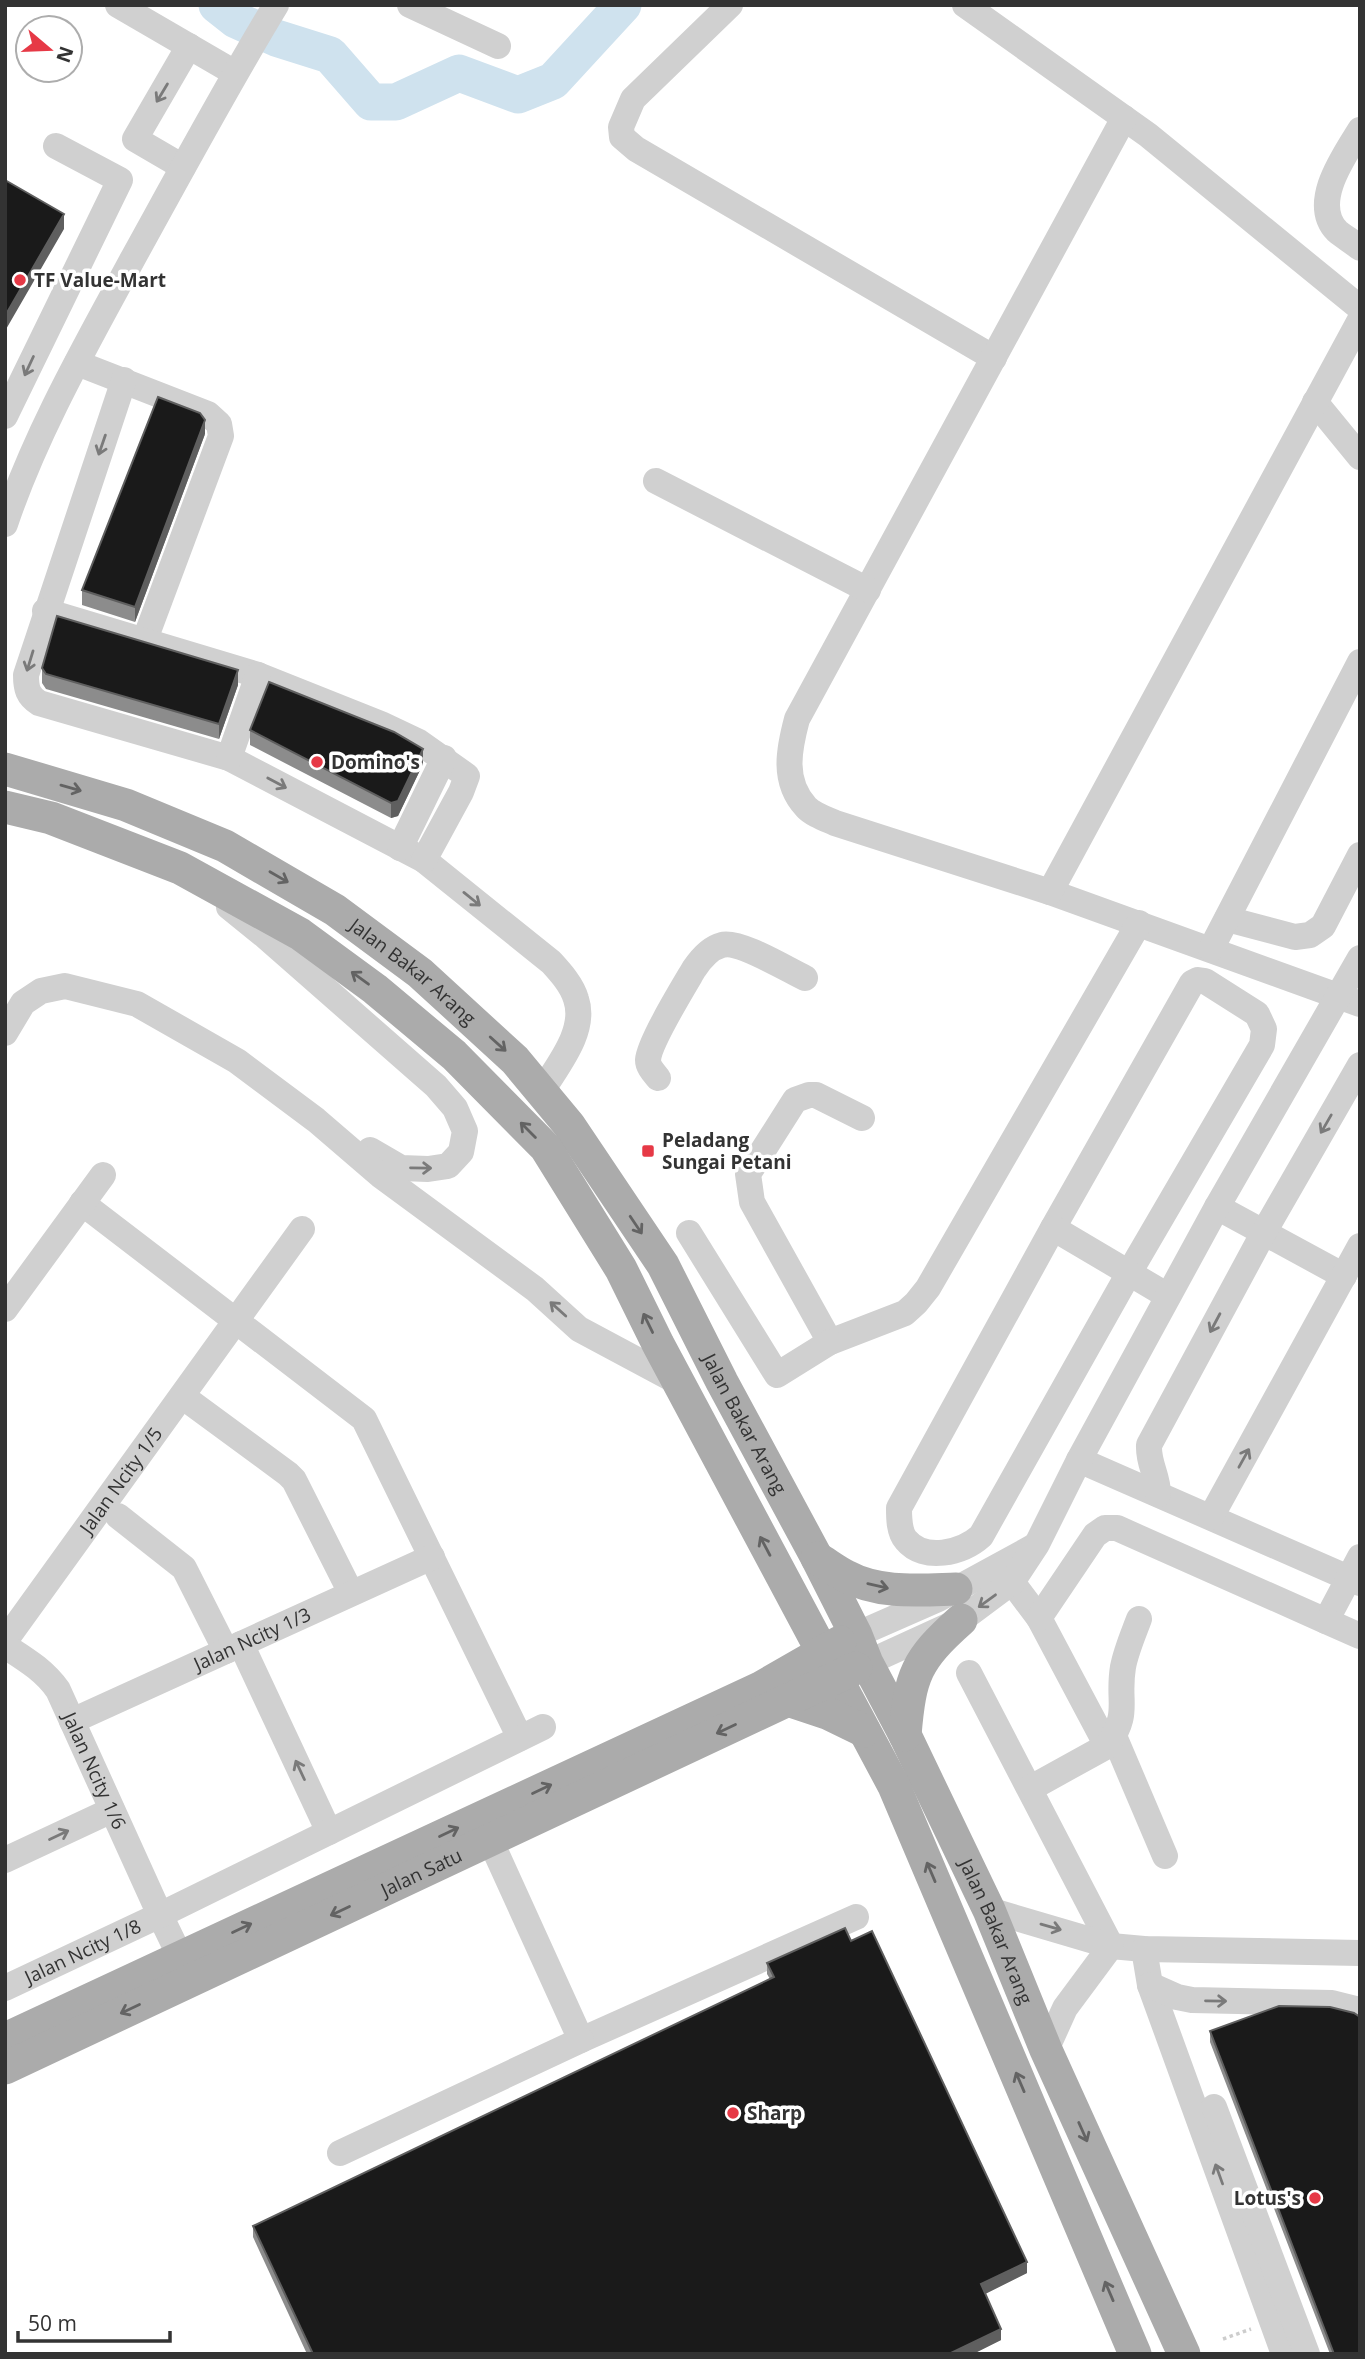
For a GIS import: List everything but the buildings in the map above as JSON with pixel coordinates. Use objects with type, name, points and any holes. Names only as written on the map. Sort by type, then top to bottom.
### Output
[{"type":"main road","name":"Jalan Bakar Arang","points":[[5,769],[126,804],[225,846],[335,909],[420,974],[516,1060],[569,1125],[663,1265],[722,1382],[817,1558],[989,1910],[1046,2050],[1184,2354]]},
{"type":"main road","name":"Jalan Bakar Arang","points":[[5,807],[51,818],[180,869],[300,934],[375,989],[454,1055],[546,1148],[621,1269],[678,1382],[894,1786],[1135,2354]]},
{"type":"main road","points":[[817,1558],[847,1577],[880,1588],[915,1591],[959,1604],[917,1668],[908,1696],[905,1734]]},
{"type":"main road","points":[[797,1606],[796,1630],[789,1653],[782,1664],[774,1694],[827,1713],[864,1731]]},
{"type":"main road","name":"Jalan Satu","points":[[5,2039],[186,1968],[774,1694],[862,1649]]},
{"type":"main road","name":"Jalan Satu","points":[[5,2068],[186,1968]]},
{"type":"street","points":[[118,5],[189,46],[240,65]]},
{"type":"street","points":[[410,5],[498,46]]},
{"type":"street","points":[[730,5],[633,99],[621,127],[622,137],[636,149],[994,358]]},
{"type":"street","points":[[965,5],[1148,135],[1358,305],[1315,402],[1050,892]]},
{"type":"street","points":[[5,524],[29,462],[92,334],[271,13]]},
{"type":"street","points":[[183,167],[135,139],[189,46]]},
{"type":"street","points":[[1124,118],[797,719],[788,752],[792,786],[807,809],[835,823],[1050,892],[1350,1000]]},
{"type":"street","points":[[1360,130],[1335,169],[1327,212],[1336,230],[1360,248]]},
{"type":"street","points":[[5,416],[120,180],[56,146]]},
{"type":"street","points":[[53,315],[92,334]]},
{"type":"street","points":[[77,363],[208,414],[219,424],[221,436],[144,642]]},
{"type":"street","points":[[124,380],[45,611],[26,676],[26,687],[31,698],[39,703],[229,758],[424,860],[551,962],[567,981],[577,1000],[578,1024],[571,1042],[542,1091]]},
{"type":"street","points":[[1315,402],[1360,457]]},
{"type":"street","points":[[656,481],[868,590]]},
{"type":"street","points":[[45,611],[258,675],[381,724],[419,742],[444,758],[467,776],[424,860]]},
{"type":"street","points":[[1211,948],[1352,695],[1360,662]]},
{"type":"street","points":[[229,758],[258,675]]},
{"type":"street","points":[[400,848],[444,758]]},
{"type":"street","points":[[1227,919],[1295,937],[1310,935],[1324,926],[1360,855]]},
{"type":"street","points":[[180,869],[265,936],[436,1086],[455,1108],[466,1131],[461,1152],[448,1166],[428,1169],[401,1168],[316,1120]]},
{"type":"street","points":[[688,1233],[777,1375],[830,1342],[905,1313],[922,1295],[1139,923]]},
{"type":"street","points":[[658,1078],[650,1069],[648,1061],[652,1046],[695,968],[709,952],[723,944],[736,946],[805,978]]},
{"type":"street","points":[[862,1649],[959,1604],[1012,1583],[1037,1544],[1079,1460],[1217,1207],[1350,1000],[1360,958]]},
{"type":"street","points":[[1205,981],[1257,1014],[1264,1029],[1262,1045],[1129,1273],[981,1536],[974,1542],[942,1553],[921,1551],[905,1539],[899,1523],[899,1508],[1192,983],[1205,981]]},
{"type":"street","points":[[5,1033],[23,1003],[41,991],[65,986],[137,1004],[237,1060],[316,1120],[380,1175],[535,1289],[579,1329],[678,1382]]},
{"type":"street","points":[[1158,1494],[1158,1479],[1148,1459],[1149,1444],[1264,1232],[1360,1065]]},
{"type":"street","points":[[830,1342],[752,1202],[748,1174],[795,1100],[817,1095],[862,1118]]},
{"type":"street","points":[[5,1309],[103,1175]]},
{"type":"street","points":[[82,1203],[364,1419],[432,1557]]},
{"type":"street","points":[[1217,1207],[1344,1276]]},
{"type":"street","points":[[1053,1228],[1168,1296]]},
{"type":"street","name":"Jalan Ncity 1/5","points":[[5,1644],[302,1229]]},
{"type":"street","points":[[1211,1517],[1360,1246]]},
{"type":"street","points":[[182,1396],[294,1480],[351,1593]]},
{"type":"street","points":[[1079,1460],[1211,1517],[1356,1573],[1326,1621]]},
{"type":"street","points":[[118,1516],[184,1568],[234,1647],[329,1832]]},
{"type":"street","points":[[1039,1618],[1095,1535],[1105,1528],[1117,1528],[1360,1636]]},
{"type":"street","points":[[959,1604],[1037,1544]]},
{"type":"street","name":"Jalan Ncity 1/3","points":[[72,1721],[432,1557]]},
{"type":"street","name":"Jalan Ncity 1/8","points":[[5,1988],[160,1915],[531,1732],[432,1557]]},
{"type":"street","points":[[1012,1583],[1039,1618],[1111,1741],[1165,1856]]},
{"type":"street","points":[[1031,1788],[1111,1741],[1123,1715],[1121,1682],[1124,1664],[1139,1619]]},
{"type":"street","name":"Jalan Ncity 1/6","points":[[5,1644],[48,1676],[58,1690],[186,1968]]},
{"type":"street","points":[[969,1673],[1111,1946]]},
{"type":"street","points":[[6,1858],[112,1810]]},
{"type":"street","points":[[485,1829],[582,2040]]},
{"type":"street","points":[[989,1910],[1111,1946],[1360,1953]]},
{"type":"street","points":[[340,2153],[582,2040],[856,1917]]},
{"type":"street","points":[[1046,2050],[1065,2008],[1111,1946]]},
{"type":"street","points":[[1144,1949],[1150,1985],[1270,2286],[1284,2354]]},
{"type":"street","points":[[1150,1985],[1177,1997],[1192,2000],[1332,2003],[1360,2010]]},
{"type":"street","points":[[1270,2286],[1307,2354]]},
{"type":"waterway","points":[[217,5],[236,20],[276,38],[330,55],[371,102],[396,102],[459,73],[518,95],[553,81],[623,5]]},
{"type":"place","name":"TF Value-Mart","points":[[20,280]]},
{"type":"place","name":"Domino's","points":[[317,762]]},
{"type":"place","name":"Peladang Sungai Petani","points":[[648,1151]]},
{"type":"place","name":"Sharp","points":[[733,2113]]},
{"type":"place","name":"Lotus's","points":[[1315,2198]]}]
